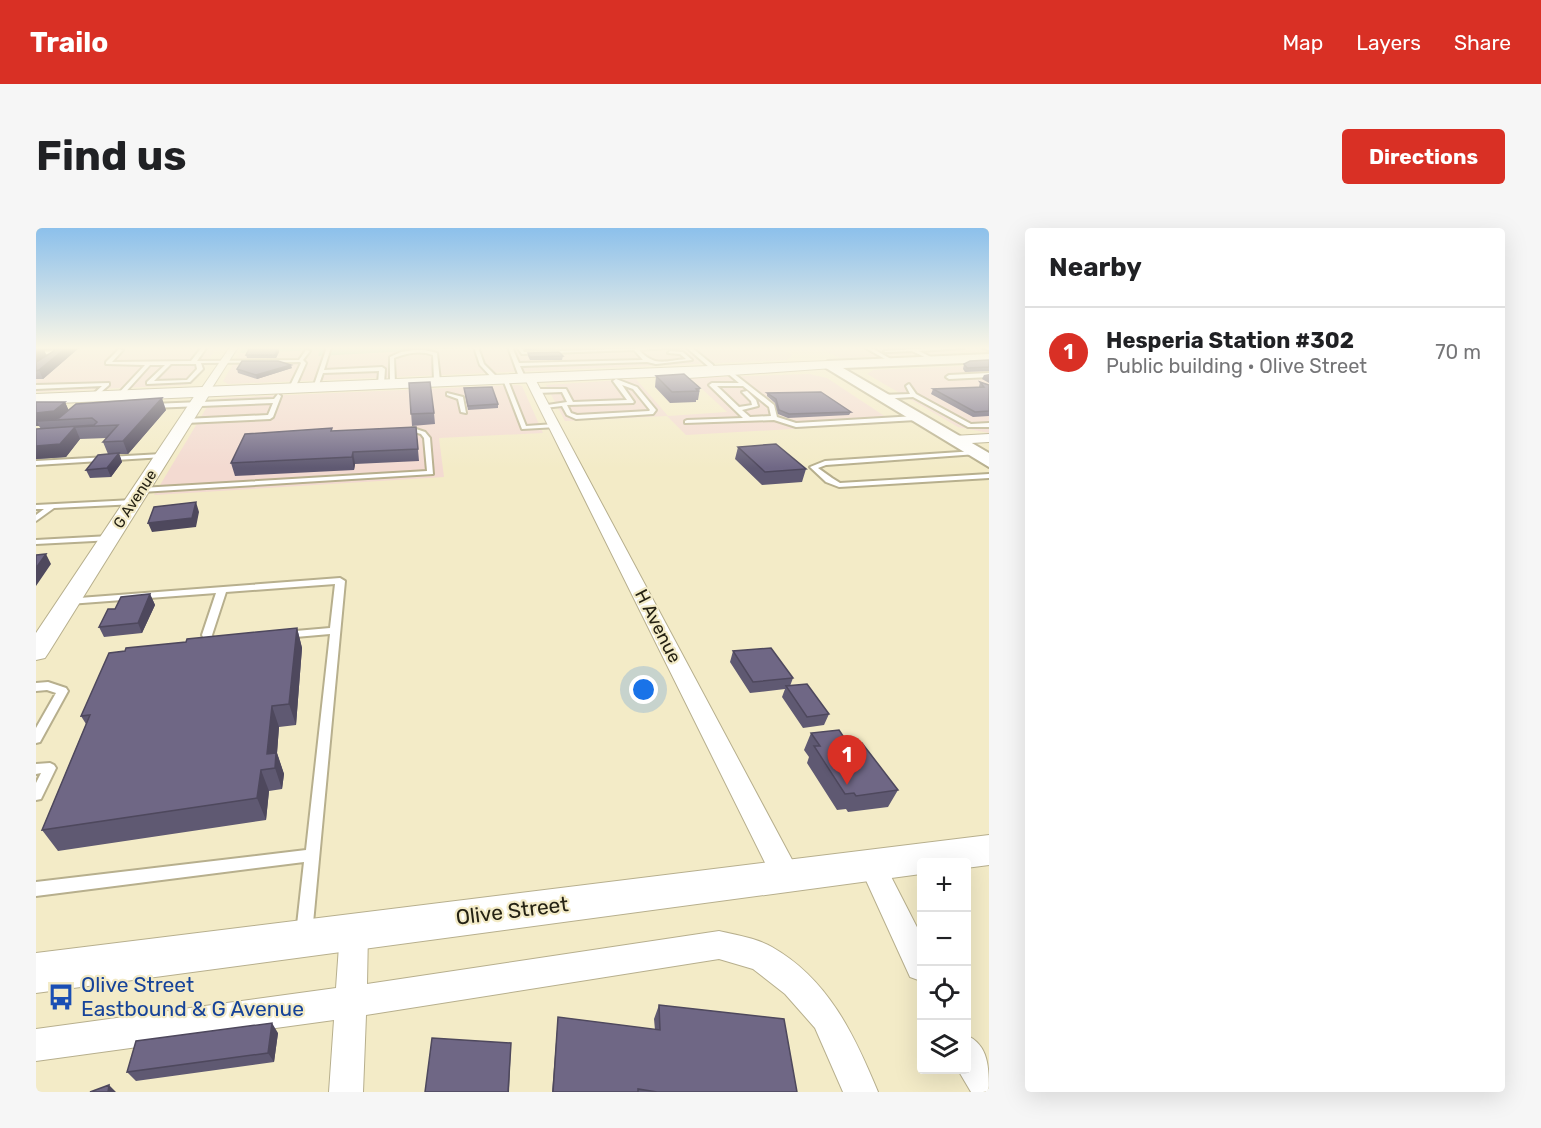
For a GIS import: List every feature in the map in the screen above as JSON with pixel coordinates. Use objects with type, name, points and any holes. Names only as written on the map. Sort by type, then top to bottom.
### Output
[{"type":"main road","points":[[56,398],[147,394],[200,398],[234,397],[283,392],[296,387]]},
{"type":"main road","points":[[865,387],[982,457]]},
{"type":"street","name":"G Avenue","points":[[36,652],[207,387]]},
{"type":"street","name":"H Avenue","points":[[532,387],[555,426],[786,876]]},
{"type":"street","points":[[953,440],[989,438]]},
{"type":"street","name":"Olive Street","points":[[36,973],[989,850]]},
{"type":"street","points":[[872,865],[917,958]]},
{"type":"street","points":[[346,1092],[354,932]]},
{"type":"street","points":[[36,1045],[351,1002],[719,945],[761,957],[796,983],[826,1017],[861,1092]]},
{"type":"street","points":[[971,1059],[989,1089]]},
{"type":"lane","points":[[37,387],[56,398]]},
{"type":"lane","points":[[113,395],[122,387]]},
{"type":"lane","points":[[147,394],[152,387]]},
{"type":"lane","points":[[147,394],[168,387]]},
{"type":"lane","points":[[185,421],[270,417],[286,387]]},
{"type":"lane","points":[[504,387],[524,428],[555,426]]},
{"type":"lane","points":[[556,387],[564,390],[569,414],[576,417],[651,413],[653,410],[634,387]]},
{"type":"lane","points":[[544,406],[631,402],[620,387]]},
{"type":"lane","points":[[715,387],[748,419]]},
{"type":"lane","points":[[738,409],[755,406],[754,400],[742,390],[744,387]]},
{"type":"lane","points":[[747,387],[796,425]]},
{"type":"lane","points":[[910,387],[914,395]]},
{"type":"lane","points":[[449,394],[461,398],[464,412]]},
{"type":"lane","points":[[880,396],[914,395],[969,426],[989,425]]},
{"type":"lane","points":[[772,406],[774,418]]},
{"type":"lane","points":[[687,422],[774,418],[796,425],[916,418]]},
{"type":"lane","points":[[959,420],[989,418]]},
{"type":"lane","points":[[36,507],[137,496],[431,473],[427,438],[423,433],[412,430]]},
{"type":"lane","points":[[36,463],[162,456]]},
{"type":"lane","points":[[982,457],[825,463],[813,466],[829,480],[838,484],[989,476]]},
{"type":"lane","points":[[36,519],[51,507]]},
{"type":"lane","points":[[36,542],[110,538]]},
{"type":"lane","points":[[69,602],[340,581],[303,938]]},
{"type":"lane","points":[[226,589],[207,635],[210,641],[231,640]]},
{"type":"lane","points":[[277,636],[335,632]]},
{"type":"lane","points":[[36,687],[48,686],[63,691],[36,739]]},
{"type":"lane","points":[[36,769],[50,768],[36,795]]},
{"type":"lane","points":[[36,888],[312,855]]},
{"type":"shaded area","points":[[36,387],[136,387],[36,392]]},
{"type":"shaded area","points":[[465,387],[523,387],[543,433],[439,438],[444,477],[154,495],[210,402],[222,398]]},
{"type":"shaded area","points":[[547,387],[643,387],[668,416],[727,412],[700,387],[841,387],[895,423],[686,435],[667,416],[565,421]]},
{"type":"shaded area","points":[[890,387],[989,387],[989,433],[958,427]]},
{"type":"building","points":[[409,387],[431,387],[434,413],[411,414]]},
{"type":"building","points":[[492,387],[498,404],[468,406],[464,388]]},
{"type":"building","points":[[667,387],[700,388],[696,389],[698,391],[672,392]]},
{"type":"building","points":[[989,387],[989,411],[975,412],[933,389]]},
{"type":"building","points":[[821,392],[851,412],[789,414],[779,410],[776,399],[767,393]]},
{"type":"building","points":[[162,398],[123,441],[103,442],[118,425],[75,427],[60,444],[36,446],[36,429],[94,425],[97,422],[92,418],[37,421],[59,418],[76,404]]},
{"type":"building","points":[[36,402],[65,402],[54,411],[36,413]]},
{"type":"building","points":[[416,427],[418,449],[353,452],[352,457],[231,463],[245,434],[332,428],[331,431]]},
{"type":"building","points":[[776,444],[806,469],[765,472],[738,447]]},
{"type":"building","points":[[119,453],[107,468],[86,470],[98,455]]},
{"type":"building","points":[[196,502],[192,518],[148,523],[154,507]]},
{"type":"building","points":[[46,554],[36,568],[36,555]]},
{"type":"building","points":[[150,594],[138,623],[99,627],[108,609],[115,609],[121,597]]},
{"type":"building","points":[[297,628],[289,704],[272,706],[267,754],[276,753],[275,768],[261,770],[257,798],[42,830],[90,715],[81,716],[109,653],[125,651],[126,648],[186,642],[187,639]]},
{"type":"building","points":[[771,648],[793,678],[753,682],[733,651]]},
{"type":"building","points":[[807,684],[829,714],[807,717],[786,686]]},
{"type":"building","points":[[839,730],[849,745],[862,743],[898,790],[856,796],[854,793],[845,794],[814,746],[820,746],[811,733]]},
{"type":"building","points":[[659,1005],[784,1019],[797,1092],[657,1092],[638,1089],[638,1092],[553,1092],[558,1017],[660,1030]]},
{"type":"building","points":[[272,1023],[268,1053],[127,1072],[136,1041]]},
{"type":"building","points":[[432,1038],[511,1043],[508,1092],[425,1092]]},
{"type":"building","points":[[109,1085],[108,1092],[90,1092]]},
{"type":"place","name":"Hesperia Station #302","points":[[847,785]]},
{"type":"place","name":"Olive Street Eastbound & G Avenue","points":[[61,997]]}]
